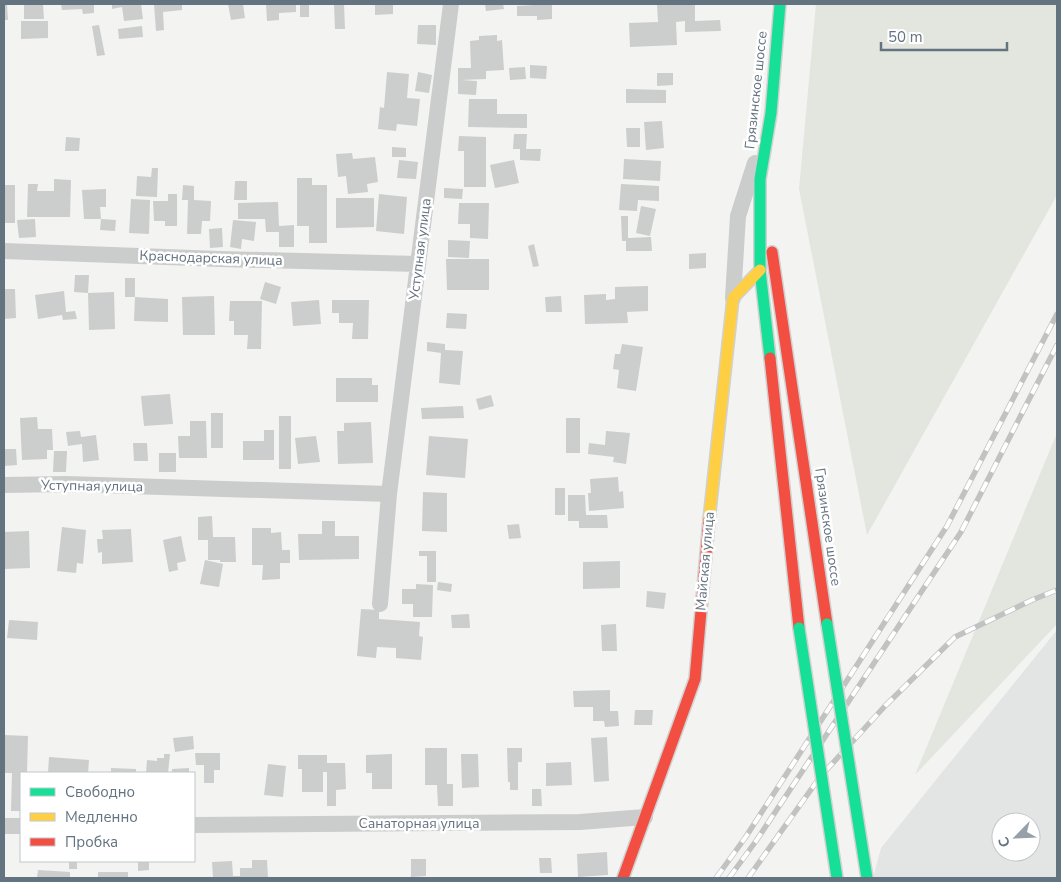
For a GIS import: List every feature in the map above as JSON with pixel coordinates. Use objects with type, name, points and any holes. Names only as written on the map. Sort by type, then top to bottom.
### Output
[{"type":"main road","name":"Грязинское шоссе","points":[[780,4],[772,113],[760,179],[760,270],[799,628],[837,878]]},
{"type":"main road","name":"Грязинское шоссе","points":[[760,179],[775,265],[827,624],[867,878]]},
{"type":"main road","points":[[733,298],[760,270]]},
{"type":"main road","name":"Майская улица","points":[[623,878],[695,679],[708,525],[733,298]]},
{"type":"street","name":"Уступная улица","points":[[380,604],[390,494],[451,4]]},
{"type":"street","name":"Майская улица","points":[[733,298],[738,216],[772,113]]},
{"type":"street","name":"Краснодарская улица","points":[[4,251],[418,264]]},
{"type":"street","name":"Уступная улица","points":[[4,485],[66,484],[390,494]]},
{"type":"street","name":"Санаторная улица","points":[[195,825],[580,822],[645,816]]},
{"type":"street","points":[[4,826],[20,826]]},
{"type":"shaded area","points":[[816,4],[1057,4],[1057,195],[867,535],[799,189]]},
{"type":"shaded area","points":[[1057,433],[1057,624],[915,775]]},
{"type":"shaded area","points":[[1057,630],[1057,878],[873,878],[881,848]]},
{"type":"building","points":[[4,4],[7,4],[8,20],[4,20]]},
{"type":"building","points":[[24,4],[43,4],[44,19],[24,19]]},
{"type":"building","points":[[61,4],[94,4],[94,13],[83,14],[82,9],[62,10]]},
{"type":"building","points":[[112,4],[141,4],[143,19],[124,21],[122,7],[112,9]]},
{"type":"building","points":[[154,4],[182,4],[182,10],[163,12],[164,30],[156,31]]},
{"type":"building","points":[[228,4],[243,4],[245,18],[231,20]]},
{"type":"building","points":[[266,4],[296,4],[296,12],[279,13],[279,20],[267,21]]},
{"type":"building","points":[[300,4],[309,4],[309,17],[300,17]]},
{"type":"building","points":[[334,4],[344,4],[345,29],[335,29]]},
{"type":"building","points":[[375,4],[393,4],[393,14],[375,15]]},
{"type":"building","points":[[485,4],[503,4],[504,9],[486,11]]},
{"type":"building","points":[[552,4],[552,19],[537,20],[537,16],[517,16],[517,6]]},
{"type":"building","points":[[657,4],[695,4],[695,21],[720,20],[721,31],[685,32],[685,21],[676,22],[677,45],[630,47],[629,23],[658,22]]},
{"type":"building","points":[[21,21],[48,21],[48,38],[21,39]]},
{"type":"building","points":[[99,25],[105,55],[97,56],[92,26]]},
{"type":"building","points":[[418,25],[436,25],[436,45],[417,44]]},
{"type":"building","points":[[142,26],[143,37],[119,39],[118,29]]},
{"type":"building","points":[[497,35],[497,41],[502,40],[504,70],[486,71],[486,79],[461,80],[477,81],[476,95],[458,94],[458,68],[471,68],[470,41],[479,40],[479,36]]},
{"type":"building","points":[[530,65],[547,66],[546,79],[530,78]]},
{"type":"building","points":[[525,67],[526,79],[510,80],[509,68]]},
{"type":"building","points":[[387,72],[409,74],[407,98],[420,99],[417,126],[397,124],[396,131],[378,129],[380,107],[384,108]]},
{"type":"building","points":[[418,72],[432,75],[429,93],[415,91]]},
{"type":"building","points":[[657,73],[673,73],[673,85],[657,86]]},
{"type":"building","points":[[626,89],[666,90],[666,103],[626,103]]},
{"type":"building","points":[[469,99],[497,99],[497,114],[527,114],[527,128],[468,127]]},
{"type":"building","points":[[662,121],[664,148],[646,150],[644,122]]},
{"type":"building","points":[[626,128],[640,128],[640,147],[627,147]]},
{"type":"building","points":[[514,134],[527,134],[526,149],[541,149],[540,161],[520,160],[520,149],[513,149]]},
{"type":"building","points":[[459,136],[486,137],[486,187],[464,187],[464,151],[458,151]]},
{"type":"building","points":[[66,137],[80,138],[79,151],[65,151]]},
{"type":"building","points":[[392,147],[406,148],[406,157],[392,157]]},
{"type":"building","points":[[352,153],[353,159],[375,157],[378,182],[367,184],[368,192],[348,194],[346,176],[338,177],[336,154]]},
{"type":"building","points":[[624,159],[661,161],[660,181],[623,179]]},
{"type":"building","points":[[399,160],[418,162],[416,179],[397,178]]},
{"type":"building","points":[[514,160],[519,183],[495,188],[490,165]]},
{"type":"building","points":[[152,168],[158,168],[157,197],[136,196],[137,176],[151,177]]},
{"type":"building","points":[[297,178],[312,178],[312,185],[327,185],[327,243],[309,243],[309,226],[297,226]]},
{"type":"building","points":[[54,179],[71,180],[70,217],[27,217],[28,184],[38,184],[37,191],[54,191]]},
{"type":"building","points":[[235,181],[247,181],[247,200],[234,200]]},
{"type":"building","points":[[621,184],[659,186],[659,201],[638,200],[637,211],[619,210]]},
{"type":"building","points":[[4,185],[15,185],[15,223],[4,223]]},
{"type":"building","points":[[183,185],[194,186],[194,200],[211,201],[210,221],[202,221],[201,234],[187,234],[188,200],[182,200]]},
{"type":"building","points":[[444,188],[463,189],[462,199],[444,198]]},
{"type":"building","points":[[106,189],[106,207],[100,207],[101,219],[84,219],[82,190]]},
{"type":"building","points":[[168,194],[177,194],[177,226],[165,226],[165,221],[154,221],[153,201],[168,201]]},
{"type":"building","points":[[379,194],[407,197],[404,234],[376,231]]},
{"type":"building","points":[[336,198],[374,198],[374,227],[336,228]]},
{"type":"building","points":[[131,199],[150,200],[149,234],[129,233]]},
{"type":"building","points":[[278,202],[279,226],[294,225],[294,247],[279,247],[279,232],[266,232],[265,219],[238,219],[238,203]]},
{"type":"building","points":[[459,203],[489,203],[488,239],[470,238],[470,224],[458,224]]},
{"type":"building","points":[[641,206],[656,209],[650,236],[636,233]]},
{"type":"building","points":[[621,216],[628,216],[628,238],[651,237],[652,251],[626,251],[626,241],[622,241]]},
{"type":"building","points":[[35,219],[36,237],[19,238],[17,220]]},
{"type":"building","points":[[101,219],[116,220],[115,231],[100,230]]},
{"type":"building","points":[[233,220],[256,222],[254,241],[242,239],[241,249],[230,247]]},
{"type":"building","points":[[222,228],[223,247],[210,248],[209,229]]},
{"type":"building","points":[[448,240],[470,241],[469,258],[448,257]]},
{"type":"building","points":[[534,244],[539,266],[533,267],[528,246]]},
{"type":"building","points":[[706,253],[706,268],[689,269],[689,254]]},
{"type":"building","points":[[446,259],[489,259],[489,290],[447,290]]},
{"type":"building","points":[[75,275],[89,275],[88,293],[74,292]]},
{"type":"building","points":[[125,278],[135,278],[135,297],[125,297]]},
{"type":"building","points":[[265,282],[281,287],[276,304],[260,299]]},
{"type":"building","points":[[648,286],[648,311],[627,312],[628,323],[585,324],[584,295],[606,294],[606,300],[615,299],[615,287]]},
{"type":"building","points":[[4,289],[15,289],[16,318],[4,319]]},
{"type":"building","points":[[64,291],[66,312],[75,311],[77,319],[63,320],[62,315],[38,319],[35,295]]},
{"type":"building","points":[[114,292],[115,329],[89,330],[88,293]]},
{"type":"building","points":[[214,296],[215,335],[183,335],[182,297]]},
{"type":"building","points":[[561,296],[562,312],[546,312],[545,297]]},
{"type":"building","points":[[135,297],[168,299],[168,322],[134,321]]},
{"type":"building","points":[[319,300],[321,324],[293,326],[291,302]]},
{"type":"building","points":[[332,300],[369,300],[368,339],[352,339],[353,323],[339,323],[339,313],[332,313]]},
{"type":"building","points":[[230,301],[262,301],[261,349],[247,349],[248,335],[234,335],[234,321],[229,321]]},
{"type":"building","points":[[447,313],[467,314],[466,329],[446,328]]},
{"type":"building","points":[[427,342],[445,344],[445,350],[463,351],[460,385],[439,383],[441,353],[427,351]]},
{"type":"building","points":[[622,344],[643,347],[636,391],[617,388],[619,370],[613,369],[615,354],[620,354]]},
{"type":"building","points":[[336,378],[372,378],[372,385],[378,385],[378,402],[336,402]]},
{"type":"building","points":[[170,394],[173,424],[144,426],[141,396]]},
{"type":"building","points":[[491,395],[494,406],[479,410],[476,399]]},
{"type":"building","points":[[463,406],[464,418],[422,419],[421,408]]},
{"type":"building","points":[[211,413],[223,413],[223,448],[211,448]]},
{"type":"building","points":[[279,416],[291,416],[291,469],[279,469]]},
{"type":"building","points":[[37,417],[38,429],[52,429],[53,450],[47,450],[47,459],[22,460],[20,418]]},
{"type":"building","points":[[566,418],[580,418],[580,453],[566,453]]},
{"type":"building","points":[[190,421],[206,421],[207,458],[179,458],[178,436],[190,436]]},
{"type":"building","points":[[371,422],[373,463],[338,464],[337,431],[344,431],[344,423]]},
{"type":"building","points":[[264,430],[274,430],[274,460],[243,460],[243,441],[264,441]]},
{"type":"building","points":[[80,431],[81,437],[96,435],[99,460],[83,462],[82,444],[68,446],[66,432]]},
{"type":"building","points":[[606,431],[630,433],[626,464],[613,462],[614,457],[588,454],[589,443],[605,445]]},
{"type":"building","points":[[316,436],[320,462],[298,464],[295,438]]},
{"type":"building","points":[[429,436],[468,439],[465,478],[426,475]]},
{"type":"building","points":[[133,443],[147,443],[148,461],[134,461]]},
{"type":"building","points":[[4,449],[16,449],[17,465],[4,466]]},
{"type":"building","points":[[54,451],[67,451],[66,472],[53,472]]},
{"type":"building","points":[[159,453],[176,453],[176,472],[159,472]]},
{"type":"building","points":[[618,477],[619,492],[623,491],[624,508],[589,511],[588,493],[591,493],[590,479]]},
{"type":"building","points":[[555,488],[565,488],[565,515],[555,515]]},
{"type":"building","points":[[423,492],[447,493],[447,532],[422,531]]},
{"type":"building","points":[[568,495],[585,495],[586,515],[607,515],[608,528],[579,528],[579,521],[568,521]]},
{"type":"building","points":[[212,516],[213,537],[235,537],[236,562],[208,560],[208,540],[198,540],[198,517]]},
{"type":"building","points":[[322,521],[335,521],[335,536],[359,536],[359,559],[299,560],[298,534],[322,534]]},
{"type":"building","points":[[519,524],[521,538],[509,539],[507,525]]},
{"type":"building","points":[[62,527],[86,530],[83,564],[77,563],[76,573],[57,571]]},
{"type":"building","points":[[252,528],[271,528],[271,533],[281,532],[282,550],[290,550],[290,563],[280,563],[280,579],[262,580],[263,565],[252,565]]},
{"type":"building","points":[[131,529],[133,562],[102,564],[102,552],[98,553],[97,539],[103,539],[102,530]]},
{"type":"building","points":[[29,531],[30,568],[4,569],[4,532]]},
{"type":"building","points":[[181,536],[186,561],[177,563],[178,570],[169,572],[163,540]]},
{"type":"building","points":[[419,551],[436,551],[436,582],[427,582],[427,556],[419,556]]},
{"type":"building","points":[[205,560],[223,564],[219,587],[200,584]]},
{"type":"building","points":[[620,561],[620,588],[583,589],[583,562]]},
{"type":"building","points":[[438,582],[452,584],[451,592],[437,590]]},
{"type":"building","points":[[416,584],[433,585],[432,617],[413,617],[413,604],[402,604],[402,589],[416,589]]},
{"type":"building","points":[[647,591],[666,593],[664,609],[646,607]]},
{"type":"building","points":[[361,609],[379,610],[379,619],[420,622],[419,636],[423,637],[421,660],[396,658],[396,648],[377,647],[376,658],[357,656]]},
{"type":"building","points":[[469,614],[470,628],[452,628],[451,615]]},
{"type":"building","points":[[9,620],[38,622],[37,640],[7,638]]},
{"type":"building","points":[[616,624],[617,651],[602,651],[601,625]]},
{"type":"building","points":[[610,690],[610,711],[618,711],[619,726],[605,727],[604,721],[593,721],[593,707],[574,707],[573,691]]},
{"type":"building","points":[[635,710],[653,710],[652,725],[634,725]]},
{"type":"building","points":[[4,735],[28,736],[27,772],[20,772],[20,811],[11,811],[12,773],[4,773]]},
{"type":"building","points":[[193,736],[194,749],[175,752],[173,738]]},
{"type":"building","points":[[607,737],[609,781],[594,782],[591,738]]},
{"type":"building","points":[[425,748],[447,748],[447,784],[453,784],[453,806],[438,806],[437,785],[425,785]]},
{"type":"building","points":[[507,748],[522,748],[522,762],[518,762],[518,790],[510,790]]},
{"type":"building","points":[[195,753],[220,753],[220,770],[214,770],[214,783],[204,783],[204,765],[196,765]]},
{"type":"building","points":[[164,754],[170,754],[168,772],[146,772],[147,760],[157,761],[157,758],[164,758]]},
{"type":"building","points":[[392,754],[392,789],[372,789],[372,773],[366,773],[366,755]]},
{"type":"building","points":[[461,754],[478,754],[479,787],[462,788]]},
{"type":"building","points":[[298,755],[327,755],[327,763],[345,763],[346,789],[336,790],[336,806],[327,806],[327,772],[323,772],[323,792],[302,792],[302,769],[298,769]]},
{"type":"building","points":[[49,757],[89,760],[88,772],[48,772]]},
{"type":"building","points":[[571,762],[572,785],[546,786],[546,763]]},
{"type":"building","points":[[268,764],[286,766],[283,797],[264,795]]},
{"type":"building","points":[[111,768],[136,769],[136,772],[111,772]]},
{"type":"building","points":[[189,768],[189,772],[172,772],[172,769]]},
{"type":"building","points":[[532,789],[541,789],[542,806],[532,806]]},
{"type":"building","points":[[607,852],[608,875],[578,877],[577,854]]},
{"type":"building","points":[[539,858],[551,858],[552,873],[540,873]]},
{"type":"building","points":[[411,859],[426,859],[426,876],[411,877]]},
{"type":"building","points":[[252,860],[267,860],[268,878],[213,878],[212,862],[232,861],[233,876],[240,876],[240,868],[252,868]]},
{"type":"building","points":[[69,862],[77,862],[77,869],[69,869]]},
{"type":"building","points":[[138,862],[149,862],[149,870],[138,871]]},
{"type":"building","points":[[38,870],[70,872],[70,878],[37,878]]},
{"type":"building","points":[[98,872],[128,872],[128,878],[98,878]]},
{"type":"railway","points":[[716,878],[745,838],[947,526],[1057,314]]},
{"type":"railway","points":[[729,878],[756,841],[961,532],[1057,345]]},
{"type":"railway","points":[[748,878],[820,777],[885,706],[955,637],[1057,590]]},
{"type":"traffic: fast","points":[[770,358],[760,270],[760,179],[771,113],[780,4]]},
{"type":"traffic: fast","points":[[827,624],[867,878]]},
{"type":"traffic: fast","points":[[799,628],[837,878]]},
{"type":"traffic: slow","points":[[709,520],[733,298],[760,270]]},
{"type":"traffic: jam","points":[[772,252],[827,624]]},
{"type":"traffic: jam","points":[[770,358],[799,628]]},
{"type":"traffic: jam","points":[[623,878],[695,679],[709,520]]}]
